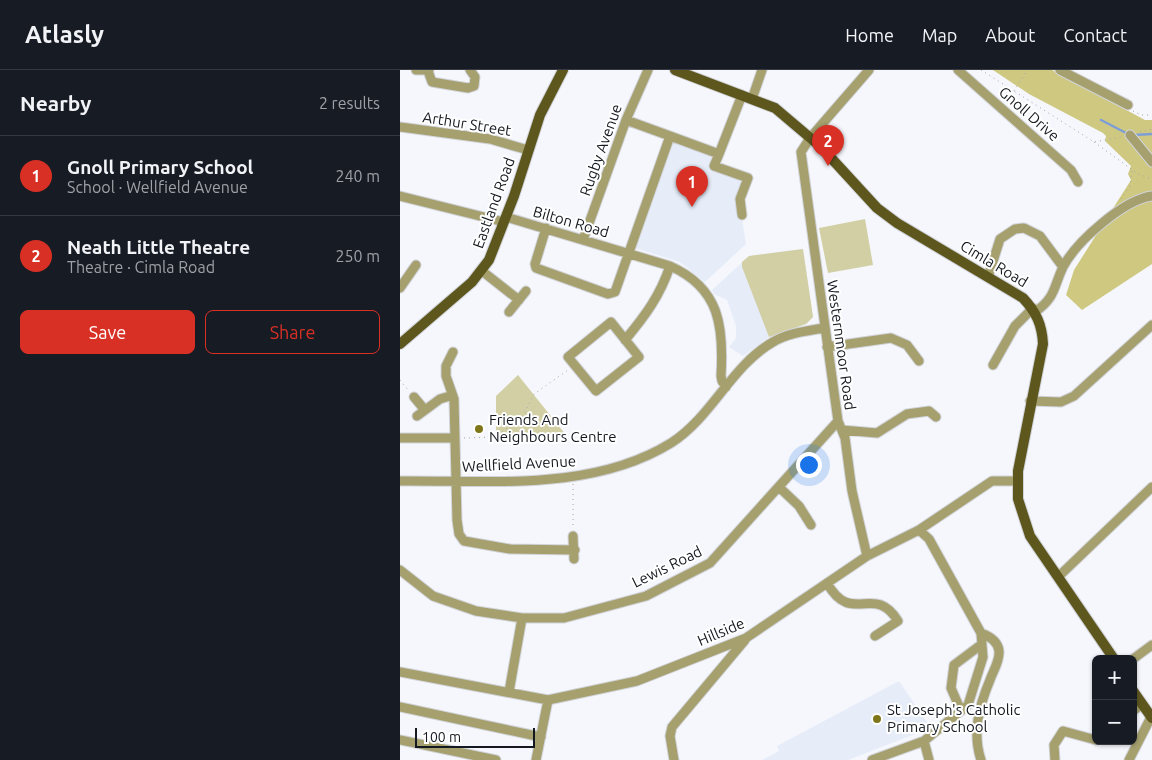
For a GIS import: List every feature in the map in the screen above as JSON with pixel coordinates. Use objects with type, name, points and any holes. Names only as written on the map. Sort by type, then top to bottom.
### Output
[{"type":"main road","name":"Eastland Road","points":[[400,344],[482,271],[496,247],[540,115],[563,70]]},
{"type":"main road","name":"Cimla Road","points":[[675,70],[774,108],[810,138],[877,208],[897,223],[1022,298],[1034,310]]},
{"type":"main road","points":[[1034,310],[1042,330],[1043,344],[1030,401],[1017,481],[1018,499],[1030,536],[1111,655]]},
{"type":"main road","points":[[1137,708],[1151,717]]},
{"type":"street","points":[[416,70],[428,71],[432,82],[468,88],[474,86],[475,77],[470,70]]},
{"type":"street","name":"Rugby Avenue","points":[[583,240],[626,120],[648,70]]},
{"type":"street","points":[[742,215],[740,199],[748,178],[714,166],[762,70]]},
{"type":"street","name":"Gnoll Drive","points":[[958,70],[1072,170],[1078,182]]},
{"type":"street","points":[[1060,70],[1128,105]]},
{"type":"street","points":[[810,138],[867,71]]},
{"type":"street","points":[[626,120],[719,154]]},
{"type":"street","name":"Arthur Street","points":[[400,127],[490,138],[528,150]]},
{"type":"street","points":[[1130,135],[1152,162]]},
{"type":"street","points":[[546,228],[535,266],[608,294],[615,292],[670,136]]},
{"type":"street","name":"Westernmoor Road","points":[[810,138],[801,152],[824,328],[840,426],[867,556]]},
{"type":"street","name":"Bilton Road","points":[[400,196],[546,228],[628,253]]},
{"type":"street","points":[[993,365],[1014,326],[1034,310],[1049,302],[1055,292],[1063,267],[1076,246],[1097,228],[1131,204],[1152,196]]},
{"type":"street","points":[[988,277],[1000,239],[1015,229],[1024,228],[1040,236],[1063,267]]},
{"type":"street","points":[[628,253],[670,266],[692,278],[711,300],[722,333],[721,376],[726,386]]},
{"type":"street","points":[[400,288],[416,265]]},
{"type":"street","points":[[625,340],[652,308],[663,288],[670,266]]},
{"type":"street","points":[[482,271],[519,300]]},
{"type":"street","points":[[509,312],[526,291]]},
{"type":"street","points":[[611,322],[625,340],[639,357],[596,392],[568,357],[611,322]]},
{"type":"street","points":[[1030,401],[1061,402],[1074,396],[1152,325]]},
{"type":"street","name":"Wellfield Avenue","points":[[575,550],[510,549],[464,541],[459,534],[457,520],[456,480],[526,480],[573,476],[641,459],[673,442],[707,410],[744,365],[774,342],[787,336],[824,328]]},
{"type":"street","points":[[827,347],[891,338],[907,345],[918,361]]},
{"type":"street","points":[[400,481],[456,480],[454,399],[448,387],[446,366],[453,352]]},
{"type":"street","points":[[416,416],[440,399],[450,396],[454,399]]},
{"type":"street","points":[[414,397],[424,409]]},
{"type":"street","points":[[840,426],[877,433],[907,414],[930,411],[936,417]]},
{"type":"street","name":"Lewis Road","points":[[400,570],[433,596],[476,611],[522,618],[564,618],[654,592],[710,563],[840,426]]},
{"type":"street","points":[[400,438],[455,438]]},
{"type":"street","name":"Hillside","points":[[400,672],[548,700],[637,681],[746,638],[867,556],[918,530],[992,480],[1017,481]]},
{"type":"street","points":[[1058,577],[1152,487]]},
{"type":"street","points":[[780,488],[799,506],[811,525]]},
{"type":"street","points":[[872,760],[924,741],[968,705],[983,657],[980,633],[929,539],[918,530]]},
{"type":"street","points":[[573,536],[574,559]]},
{"type":"street","points":[[827,583],[841,602],[852,605],[878,602],[891,610],[898,621],[875,636]]},
{"type":"street","points":[[509,692],[522,618]]},
{"type":"street","points":[[980,633],[992,639],[998,646],[999,654],[980,710],[977,729],[981,760]]},
{"type":"street","points":[[674,760],[670,736],[672,727],[746,638]]},
{"type":"street","points":[[961,711],[950,688],[954,665],[982,644]]},
{"type":"street","points":[[1137,656],[1152,645]]},
{"type":"street","points":[[536,760],[548,700]]},
{"type":"street","points":[[400,707],[541,737]]},
{"type":"street","points":[[1129,760],[1151,717]]},
{"type":"street","points":[[1055,760],[1054,745],[1062,730],[1092,739]]},
{"type":"street","points":[[400,740],[496,760]]},
{"type":"street","points":[[924,741],[929,760]]},
{"type":"path","points":[[981,70],[1094,142],[1132,170],[1152,179]]},
{"type":"path","points":[[1013,92],[1027,70]]},
{"type":"path","points":[[1128,105],[1135,114],[1152,115]]},
{"type":"path","points":[[1094,142],[1152,129]]},
{"type":"path","points":[[1119,201],[1130,186],[1132,170]]},
{"type":"path","points":[[455,438],[496,437],[522,416],[534,394],[574,365]]},
{"type":"path","points":[[400,380],[414,397]]},
{"type":"path","points":[[573,488],[573,536]]},
{"type":"shaded area","points":[[993,70],[1052,70],[1145,120],[1152,120],[1152,264],[1082,310],[1066,295],[1074,270],[1131,180],[1128,174],[1131,166],[1105,141],[1106,136],[1103,133],[1029,94]]},
{"type":"shaded area","points":[[672,142],[712,157],[709,168],[742,180],[737,198],[737,217],[742,219],[746,244],[705,282],[680,262],[632,247]]},
{"type":"shaded area","points":[[865,219],[873,265],[828,273],[819,228]]},
{"type":"shaded area","points":[[803,249],[813,317],[806,324],[782,331],[766,339],[743,356],[729,347],[736,338],[736,326],[727,300],[714,294],[712,290],[749,256]]},
{"type":"shaded area","points":[[803,249],[813,317],[806,324],[769,337],[742,267],[742,262],[749,256]]},
{"type":"shaded area","points":[[518,375],[566,435],[496,437],[496,396]]},
{"type":"shaded area","name":"St Joseph's Catholic Primary School","points":[[899,681],[931,728],[848,760],[762,760],[779,751],[777,746]]},
{"type":"waterway","points":[[1101,120],[1128,134]]},
{"type":"waterway","points":[[1134,135],[1152,134]]},
{"type":"place","name":"Neath Little Theatre","points":[[828,166]]},
{"type":"place","name":"Gnoll Primary School","points":[[692,207]]},
{"type":"place","name":"Friends And Neighbours Centre","points":[[479,429]]},
{"type":"place","name":"St Joseph's Catholic Primary School","points":[[877,719]]}]
